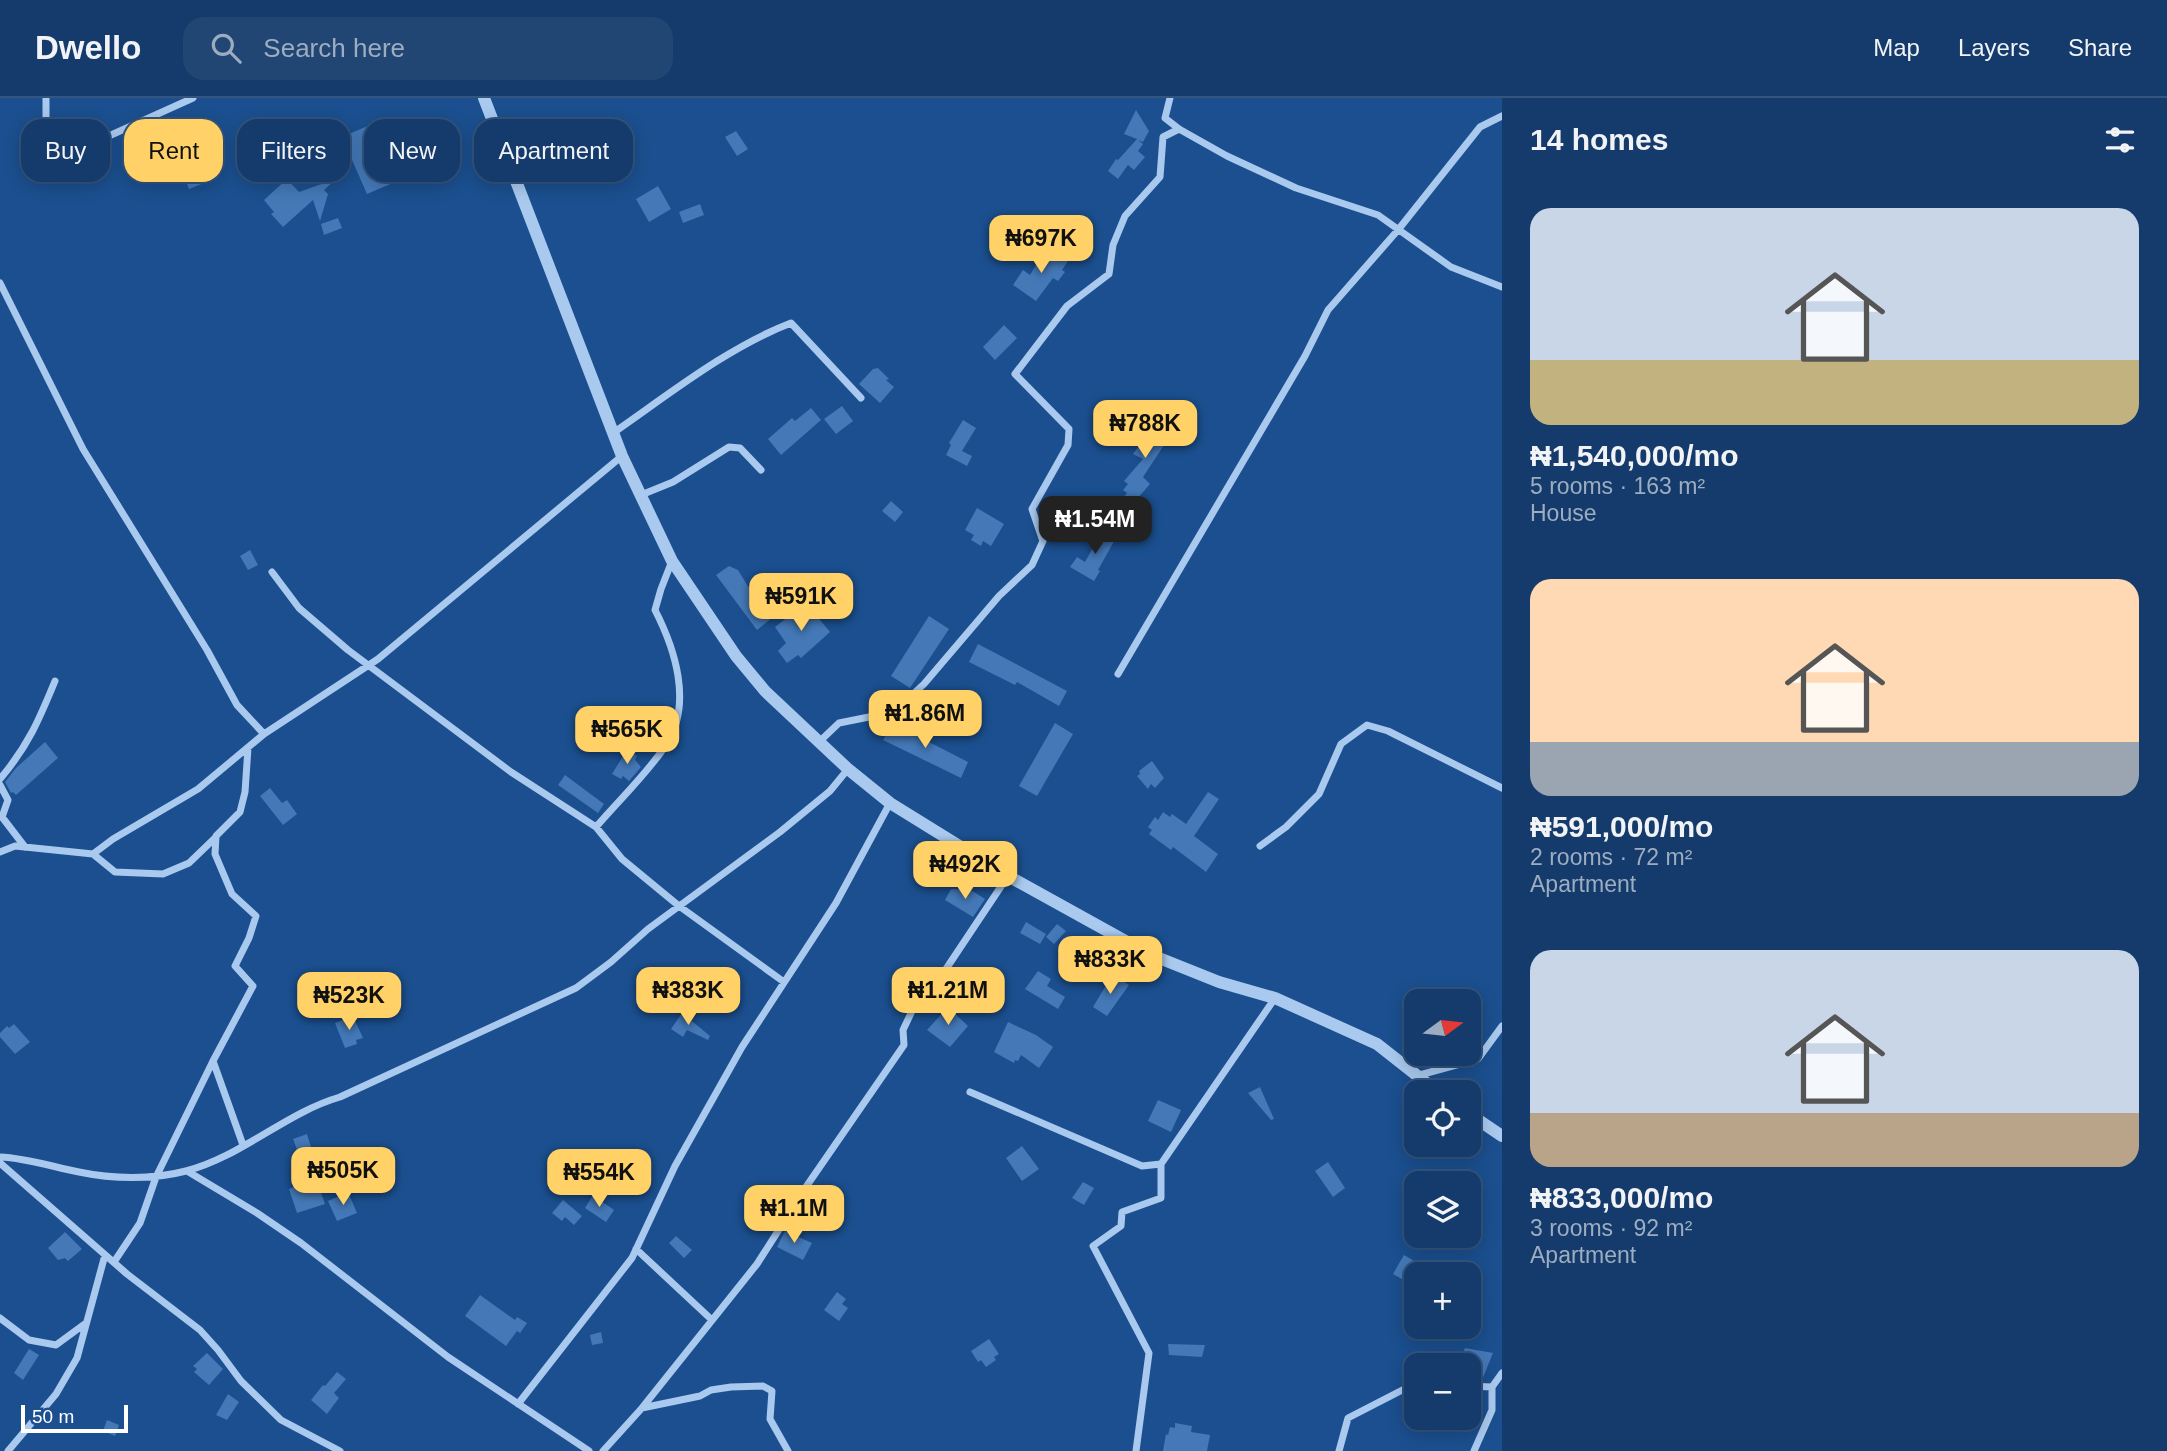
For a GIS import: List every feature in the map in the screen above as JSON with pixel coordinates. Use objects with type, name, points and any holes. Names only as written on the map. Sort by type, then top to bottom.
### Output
[{"type":"street","points":[[46,98],[46,123],[72,138],[100,140],[193,98]]},
{"type":"street","points":[[484,98],[622,456],[672,561],[736,656],[765,691],[848,769],[890,803],[1008,876],[1149,954],[1219,982],[1275,998],[1377,1044],[1420,1080]]},
{"type":"street","points":[[1170,98],[1165,118],[1227,156],[1296,188],[1378,215],[1451,267],[1502,288]]},
{"type":"street","points":[[1118,674],[1304,356],[1328,310],[1398,230],[1480,127],[1502,116]]},
{"type":"street","points":[[819,742],[839,723],[894,712],[924,684],[999,596],[1032,565],[1043,541],[1032,509],[1068,445],[1069,429],[1015,374],[1067,306],[1109,274],[1113,245],[1125,216],[1160,177],[1163,137],[1180,129]]},
{"type":"street","points":[[0,283],[83,449],[207,650],[237,705],[264,734]]},
{"type":"street","points":[[613,433],[689,380],[767,332],[791,323],[861,398]]},
{"type":"street","points":[[641,495],[673,482],[729,447],[740,448],[761,470]]},
{"type":"street","points":[[93,854],[113,839],[198,789],[264,734],[368,665],[622,456]]},
{"type":"street","points":[[596,827],[668,743],[679,709],[677,666],[667,633],[655,610],[672,561]]},
{"type":"street","points":[[272,572],[299,608],[368,665],[511,772],[596,827],[622,859],[679,906],[784,982]]},
{"type":"street","points":[[25,847],[1,820],[8,800],[0,782],[33,735],[55,681]]},
{"type":"street","points":[[1260,846],[1286,827],[1319,794],[1341,744],[1367,725],[1388,731],[1502,788]]},
{"type":"street","points":[[0,852],[15,846],[93,854],[115,872],[163,874],[189,863],[240,812],[245,792],[248,748]]},
{"type":"street","points":[[0,1160],[24,1160],[80,1173],[113,1176],[156,1177],[187,1171],[243,1145],[319,1103],[340,1097],[576,988],[679,906],[801,815],[839,782],[848,769]]},
{"type":"street","points":[[518,1404],[632,1258],[674,1166],[742,1047],[836,903],[890,803]]},
{"type":"street","points":[[114,1262],[140,1223],[156,1177],[253,986],[235,966],[256,916],[232,894],[215,854],[216,836]]},
{"type":"street","points":[[603,1451],[642,1408],[757,1264],[808,1184],[904,1045],[903,1030],[930,973],[944,972],[1008,876]]},
{"type":"street","points":[[1136,1451],[1149,1353],[1093,1246],[1121,1226],[1122,1212],[1161,1198],[1161,1164],[1275,998]]},
{"type":"street","points":[[1416,1077],[1478,1059],[1502,1026]]},
{"type":"street","points":[[213,1061],[243,1145]]},
{"type":"street","points":[[970,1092],[1142,1166],[1161,1164]]},
{"type":"street","points":[[1481,1122],[1502,1136]]},
{"type":"street","points":[[0,1160],[105,1255],[200,1330],[241,1381],[281,1420],[340,1451]]},
{"type":"street","points":[[187,1171],[301,1243],[427,1342],[589,1451]]},
{"type":"street","points":[[636,1249],[712,1320]]},
{"type":"street","points":[[8,1451],[56,1394],[77,1358],[105,1255]]},
{"type":"street","points":[[0,1318],[29,1340],[56,1345],[87,1322]]},
{"type":"street","points":[[1474,1451],[1492,1410],[1492,1387],[1502,1373]]},
{"type":"street","points":[[642,1408],[711,1390],[769,1387],[772,1395],[769,1405],[770,1419],[788,1451]]},
{"type":"street","points":[[1481,1387],[1492,1387]]},
{"type":"street","points":[[1339,1451],[1348,1418],[1404,1389]]},
{"type":"building","points":[[1136,110],[1149,131],[1143,142],[1138,140],[1143,144],[1138,151],[1145,157],[1134,170],[1128,165],[1118,179],[1108,171],[1116,159],[1118,160],[1137,139],[1124,134]]},
{"type":"building","points":[[364,128],[364,182],[395,182],[367,194],[350,155],[350,134]]},
{"type":"building","points":[[736,131],[748,149],[737,156],[725,137]]},
{"type":"building","points":[[186,182],[204,182],[204,183],[189,189]]},
{"type":"building","points":[[284,182],[290,182],[299,192],[333,182],[324,190],[328,194],[320,221],[313,200],[283,227],[271,214],[274,212],[264,200]]},
{"type":"building","points":[[658,186],[671,209],[649,222],[636,199]]},
{"type":"building","points":[[700,204],[704,215],[683,223],[679,212]]},
{"type":"building","points":[[338,218],[342,228],[324,235],[321,224]]},
{"type":"building","points":[[1046,248],[1068,261],[1062,270],[1065,272],[1058,281],[1053,278],[1036,301],[1013,285],[1023,270],[1030,275]]},
{"type":"building","points":[[1004,325],[1017,338],[995,360],[983,347]]},
{"type":"building","points":[[878,368],[894,387],[880,403],[859,384],[873,369]]},
{"type":"building","points":[[842,406],[853,421],[836,434],[824,419]]},
{"type":"building","points":[[811,408],[821,420],[781,455],[768,439],[792,418],[795,421]]},
{"type":"building","points":[[963,420],[976,428],[962,451],[972,456],[967,466],[946,455],[951,445],[949,443]]},
{"type":"building","points":[[1161,422],[1172,433],[1143,477],[1150,484],[1131,506],[1122,499],[1127,493],[1123,490],[1128,484],[1124,481],[1143,459],[1133,454],[1140,444],[1138,438],[1144,429]]},
{"type":"building","points":[[891,501],[903,512],[895,522],[882,511]]},
{"type":"building","points":[[977,508],[1004,524],[991,546],[983,541],[981,546],[971,540],[974,535],[965,530]]},
{"type":"building","points":[[1104,528],[1117,536],[1094,581],[1070,567],[1077,557],[1085,562]]},
{"type":"building","points":[[250,550],[258,565],[248,570],[240,556]]},
{"type":"building","points":[[729,566],[738,570],[760,606],[773,617],[757,630],[716,575]]},
{"type":"building","points":[[806,603],[830,632],[801,658],[798,655],[787,663],[778,651],[786,643],[775,627]]},
{"type":"building","points":[[929,616],[949,629],[910,688],[891,676]]},
{"type":"building","points":[[978,644],[1067,691],[1059,706],[1017,682],[1015,685],[969,662]]},
{"type":"building","points":[[892,723],[968,762],[961,778],[883,740]]},
{"type":"building","points":[[1055,723],[1073,734],[1037,796],[1019,786]]},
{"type":"building","points":[[45,742],[58,758],[16,795],[11,793],[5,782],[16,768]]},
{"type":"building","points":[[628,748],[637,756],[635,760],[641,767],[629,781],[623,776],[621,779],[612,774]]},
{"type":"building","points":[[1152,761],[1164,778],[1155,788],[1151,784],[1148,789],[1137,776],[1139,771]]},
{"type":"building","points":[[565,775],[604,804],[598,813],[558,785]]},
{"type":"building","points":[[270,788],[282,803],[287,800],[297,814],[283,825],[260,796]]},
{"type":"building","points":[[1208,792],[1219,799],[1194,836],[1218,854],[1206,872],[1173,847],[1171,850],[1149,834],[1152,830],[1148,827],[1155,817],[1158,820],[1163,812],[1170,817],[1172,814],[1186,824]]},
{"type":"building","points":[[951,889],[971,890],[985,899],[973,917],[945,900]]},
{"type":"building","points":[[1026,922],[1046,934],[1040,944],[1020,933]]},
{"type":"building","points":[[1057,924],[1066,931],[1054,944],[1046,937]]},
{"type":"building","points":[[995,971],[1005,985],[996,1002],[978,992],[987,975],[991,978]]},
{"type":"building","points":[[1038,971],[1051,979],[1047,986],[1065,997],[1058,1009],[1025,989]]},
{"type":"building","points":[[1111,977],[1115,982],[1120,979],[1129,985],[1107,1016],[1093,1007]]},
{"type":"building","points":[[948,1007],[968,1026],[950,1047],[927,1030]]},
{"type":"building","points":[[682,1013],[710,1036],[708,1040],[687,1030],[683,1037],[671,1029]]},
{"type":"building","points":[[353,1016],[363,1038],[356,1040],[357,1044],[345,1048],[335,1023]]},
{"type":"building","points":[[1008,1022],[1036,1035],[1053,1047],[1039,1068],[1021,1055],[1014,1063],[994,1052]]},
{"type":"building","points":[[14,1024],[30,1042],[15,1054],[0,1037],[0,1033],[7,1026],[9,1028]]},
{"type":"building","points":[[1260,1087],[1274,1119],[1271,1120],[1248,1093]]},
{"type":"building","points":[[1158,1100],[1181,1110],[1171,1132],[1148,1121]]},
{"type":"building","points":[[307,1134],[311,1147],[298,1152],[293,1139]]},
{"type":"building","points":[[1022,1146],[1039,1169],[1022,1181],[1006,1158]]},
{"type":"building","points":[[1328,1162],[1345,1188],[1333,1197],[1315,1171]]},
{"type":"building","points":[[310,1181],[312,1186],[318,1184],[325,1204],[297,1213],[289,1189]]},
{"type":"building","points":[[1083,1182],[1094,1188],[1084,1205],[1072,1198]]},
{"type":"building","points":[[348,1192],[357,1213],[337,1221],[328,1201]]},
{"type":"building","points":[[593,1195],[614,1210],[606,1222],[585,1208]]},
{"type":"building","points":[[563,1200],[582,1216],[574,1225],[565,1217],[562,1221],[552,1213]]},
{"type":"building","points":[[785,1231],[812,1243],[803,1260],[777,1247]]},
{"type":"building","points":[[65,1232],[82,1249],[68,1261],[65,1258],[58,1260],[48,1248]]},
{"type":"building","points":[[676,1236],[692,1250],[684,1258],[669,1243]]},
{"type":"building","points":[[1404,1255],[1416,1262],[1404,1262],[1404,1280],[1393,1274]]},
{"type":"building","points":[[837,1292],[846,1299],[842,1304],[848,1308],[839,1321],[824,1310]]},
{"type":"building","points":[[480,1295],[515,1320],[517,1317],[527,1323],[506,1346],[465,1316]]},
{"type":"building","points":[[601,1332],[603,1343],[592,1345],[590,1335]]},
{"type":"building","points":[[989,1339],[999,1354],[994,1357],[996,1360],[986,1367],[981,1360],[978,1362],[971,1351]]},
{"type":"building","points":[[1168,1344],[1205,1345],[1202,1357],[1169,1355]]},
{"type":"building","points":[[1465,1348],[1493,1353],[1482,1380],[1481,1353],[1463,1353]]},
{"type":"building","points":[[29,1349],[39,1355],[23,1380],[14,1373]]},
{"type":"building","points":[[207,1353],[223,1369],[209,1385],[194,1372],[197,1369],[193,1366]]},
{"type":"building","points":[[337,1372],[346,1379],[334,1393],[339,1398],[327,1414],[311,1400]]},
{"type":"building","points":[[228,1394],[239,1402],[227,1420],[216,1415]]},
{"type":"building","points":[[107,1420],[119,1425],[115,1436],[103,1431]]},
{"type":"building","points":[[1175,1423],[1192,1426],[1191,1432],[1210,1435],[1207,1451],[1163,1451],[1166,1434],[1168,1435],[1170,1427],[1175,1428]]}]
